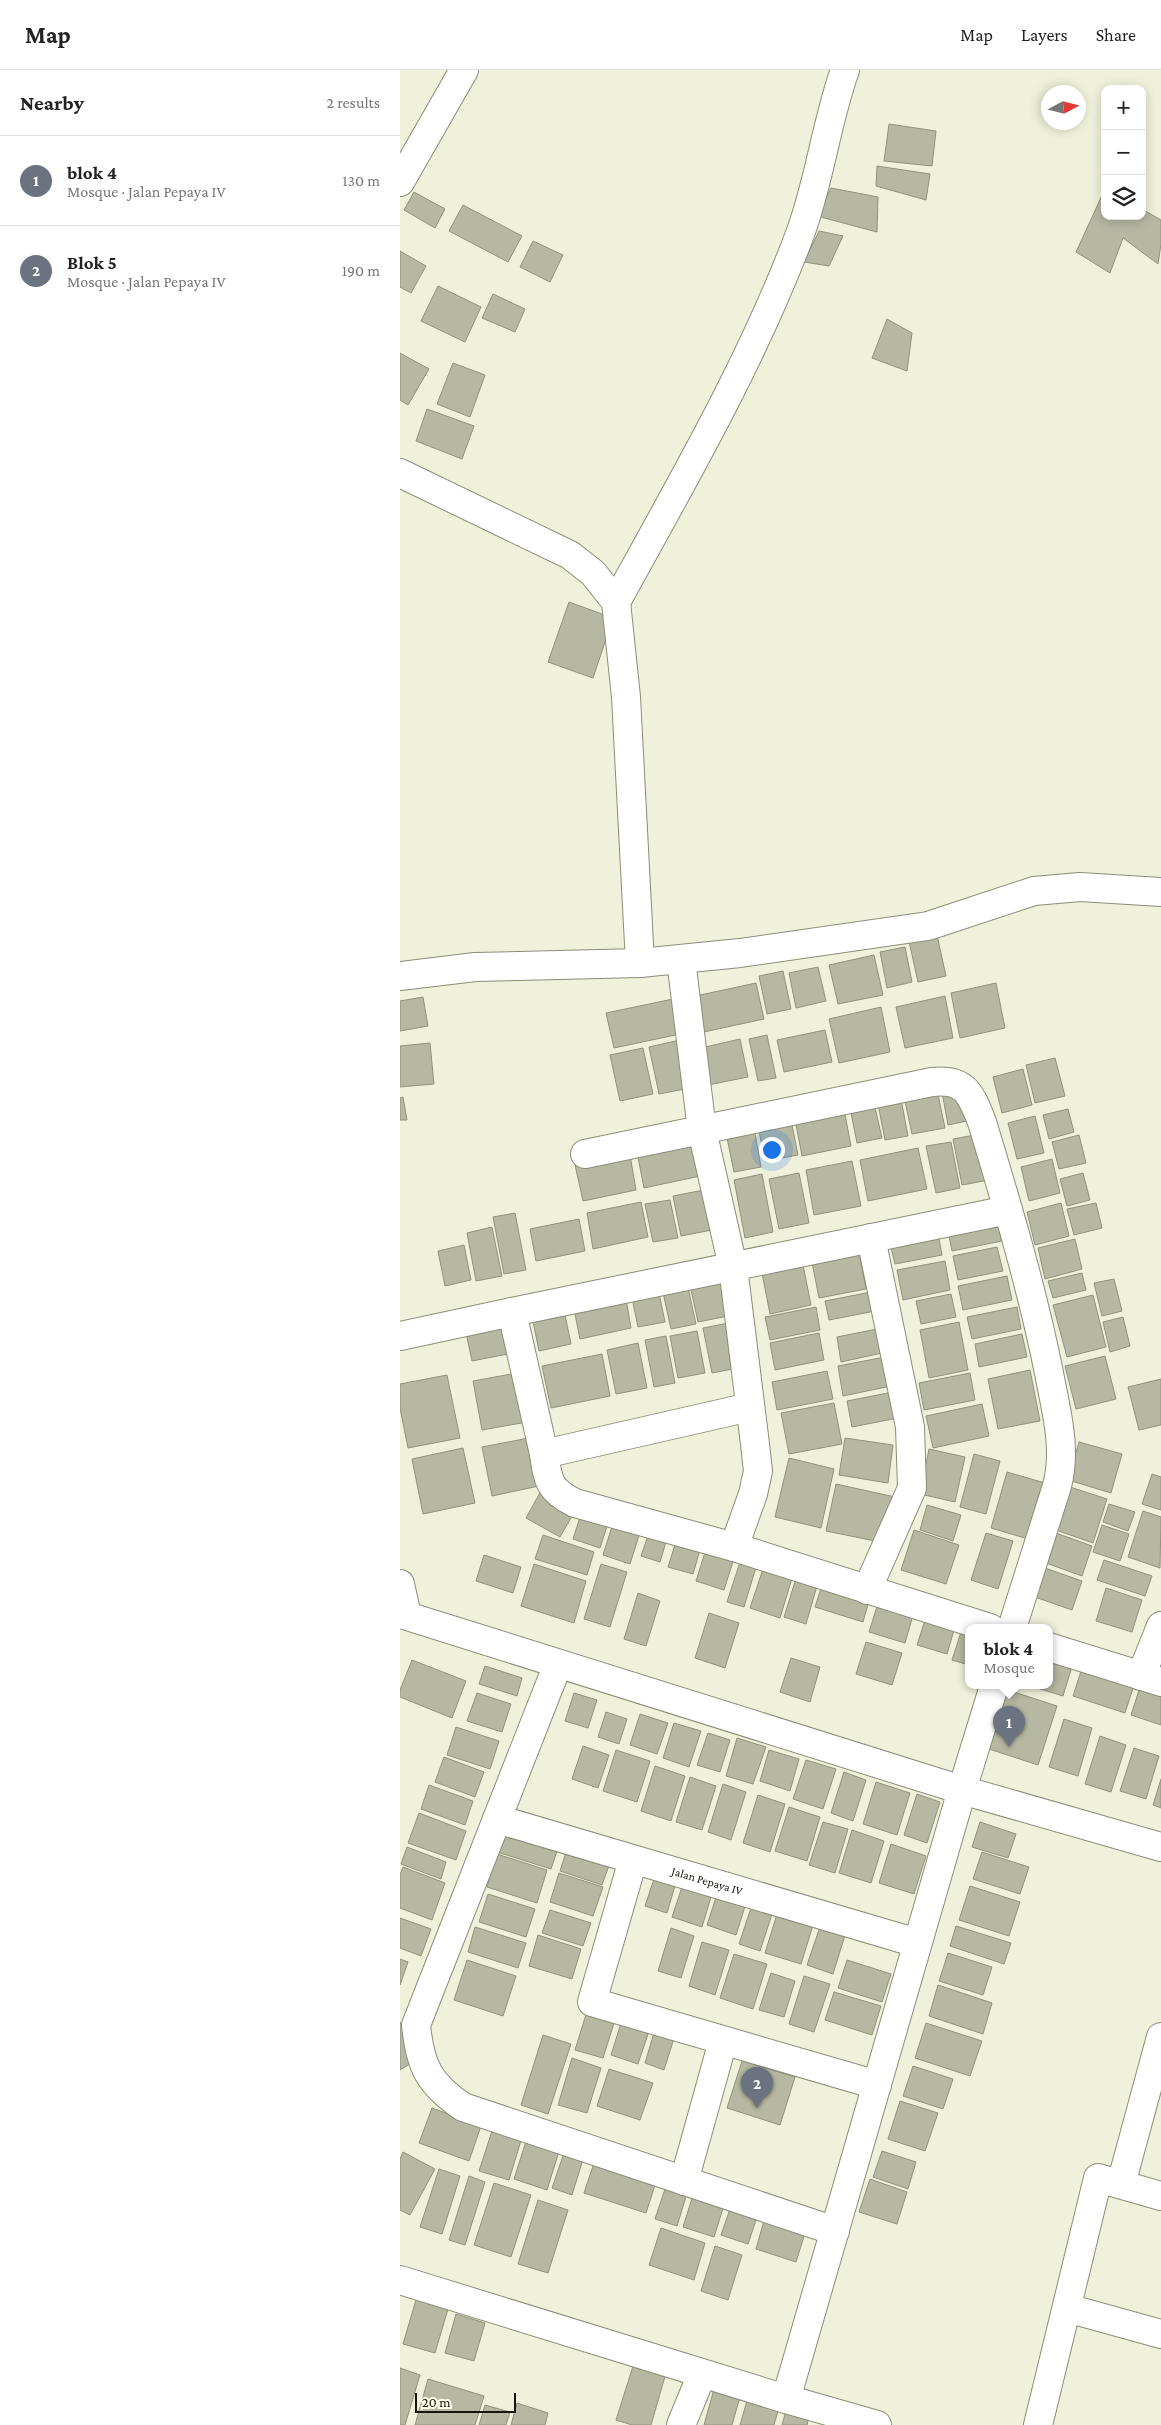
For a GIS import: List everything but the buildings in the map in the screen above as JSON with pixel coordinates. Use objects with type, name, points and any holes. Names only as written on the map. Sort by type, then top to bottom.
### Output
[{"type":"street","points":[[400,182],[464,70]]},
{"type":"street","points":[[616,602],[701,448],[772,303],[801,232],[818,171],[832,107],[845,70]]},
{"type":"street","points":[[400,473],[570,554],[593,573],[616,602],[626,697],[640,963]]},
{"type":"street","points":[[400,976],[475,967],[640,963],[681,960],[928,926],[1034,891],[1080,887],[1161,892]]},
{"type":"street","points":[[681,960],[702,1130],[732,1267],[758,1471],[753,1494],[734,1547]]},
{"type":"street","points":[[585,1154],[932,1082],[946,1080],[958,1083],[972,1096],[982,1122],[1036,1307],[1060,1429],[1062,1450],[1062,1467],[1013,1624]]},
{"type":"street","points":[[400,1336],[1008,1210]]},
{"type":"street","points":[[867,1590],[912,1488],[910,1427],[871,1238]]},
{"type":"street","points":[[512,1312],[544,1454],[548,1480],[555,1491],[575,1503],[734,1547],[977,1624]]},
{"type":"street","points":[[544,1454],[750,1406]]},
{"type":"street","points":[[400,1584],[403,1625],[558,1664],[962,1790],[1161,1847]]},
{"type":"street","points":[[1053,1648],[1151,1679],[1161,1626]]},
{"type":"street","points":[[558,1664],[416,2025],[418,2045],[427,2072],[442,2093],[463,2107],[835,2231]]},
{"type":"street","points":[[786,2399],[917,1943],[993,1689]]},
{"type":"street","name":"Jalan Pepaya IV","points":[[497,1819],[917,1943]]},
{"type":"street","points":[[633,1860],[592,2002],[877,2085]]},
{"type":"street","points":[[684,2181],[723,2041]]},
{"type":"street","points":[[1121,2184],[1159,2055]]},
{"type":"street","points":[[1038,2425],[1098,2178],[1161,2196]]},
{"type":"street","points":[[400,2280],[702,2374],[877,2425]]},
{"type":"street","points":[[1067,2308],[1161,2334]]},
{"type":"street","points":[[682,2425],[702,2374]]},
{"type":"place","name":"blok 4","points":[[1009,1747]]},
{"type":"place","name":"Blok 5","points":[[757,2108]]}]
